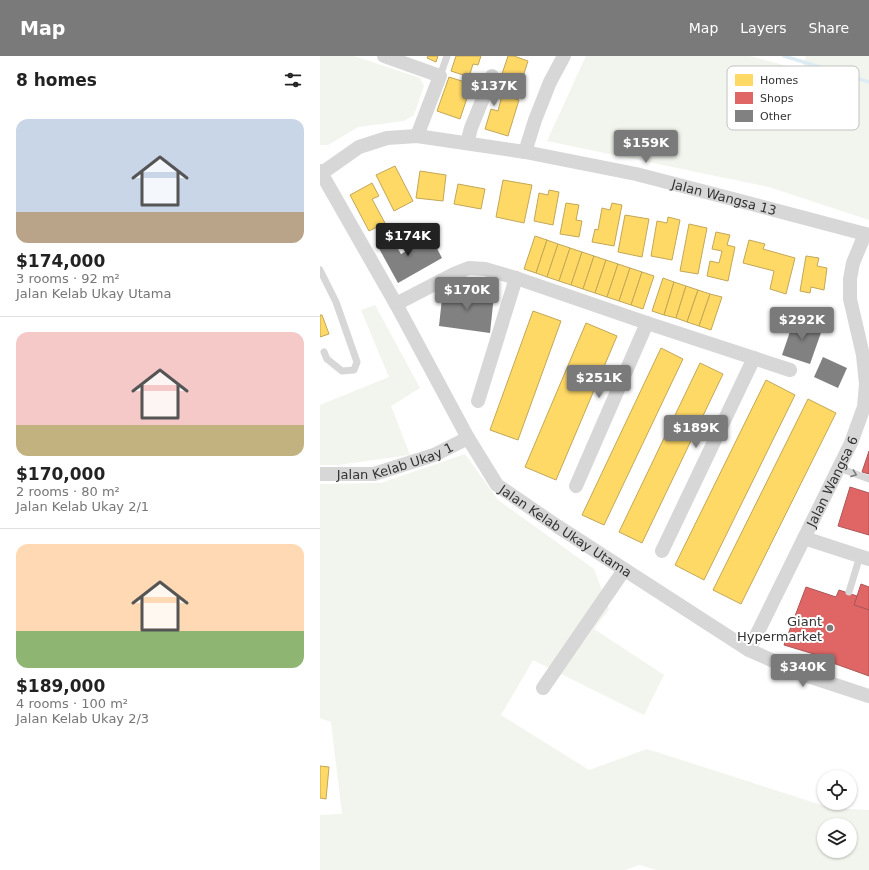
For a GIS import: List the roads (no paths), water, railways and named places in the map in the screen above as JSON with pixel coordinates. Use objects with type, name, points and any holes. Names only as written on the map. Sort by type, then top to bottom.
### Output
[{"type":"street","points":[[384,56],[440,76],[417,136]]},
{"type":"street","points":[[525,152],[535,120],[550,82],[564,56]]},
{"type":"street","points":[[467,143],[471,128],[492,76]]},
{"type":"street","name":"Jalan Wangsa 13","points":[[321,172],[359,147],[387,138],[417,136],[525,152],[643,176],[867,234]]},
{"type":"street","name":"Jalan Kelab Ukay Utama","points":[[321,172],[396,304],[468,438],[497,485],[624,570],[749,650],[805,675],[869,696]]},
{"type":"street","name":"Jalan Wangsa 6","points":[[749,650],[851,444],[866,408],[866,384],[863,355],[850,299],[850,279],[853,263],[867,234]]},
{"type":"street","points":[[396,304],[454,274],[469,268],[485,269],[516,278],[790,370]]},
{"type":"street","points":[[478,401],[516,278]]},
{"type":"street","points":[[576,486],[647,323]]},
{"type":"street","points":[[662,551],[754,358]]},
{"type":"street","name":"Jalan Kelab Ukay 1","points":[[320,474],[374,474],[434,455],[468,438]]},
{"type":"street","points":[[804,538],[864,557]]},
{"type":"street","points":[[543,688],[624,570]]},
{"type":"lane","points":[[440,76],[447,56]]},
{"type":"lane","points":[[320,270],[336,302],[357,362],[354,370],[342,371],[327,359],[324,352]]},
{"type":"lane","points":[[839,468],[869,479]]},
{"type":"lane","points":[[849,592],[864,557]]},
{"type":"waterway","points":[[784,56],[817,66]]},
{"type":"waterway","points":[[859,79],[869,82]]},
{"type":"place","name":"Giant Hypermarket","points":[[830,628]]}]
